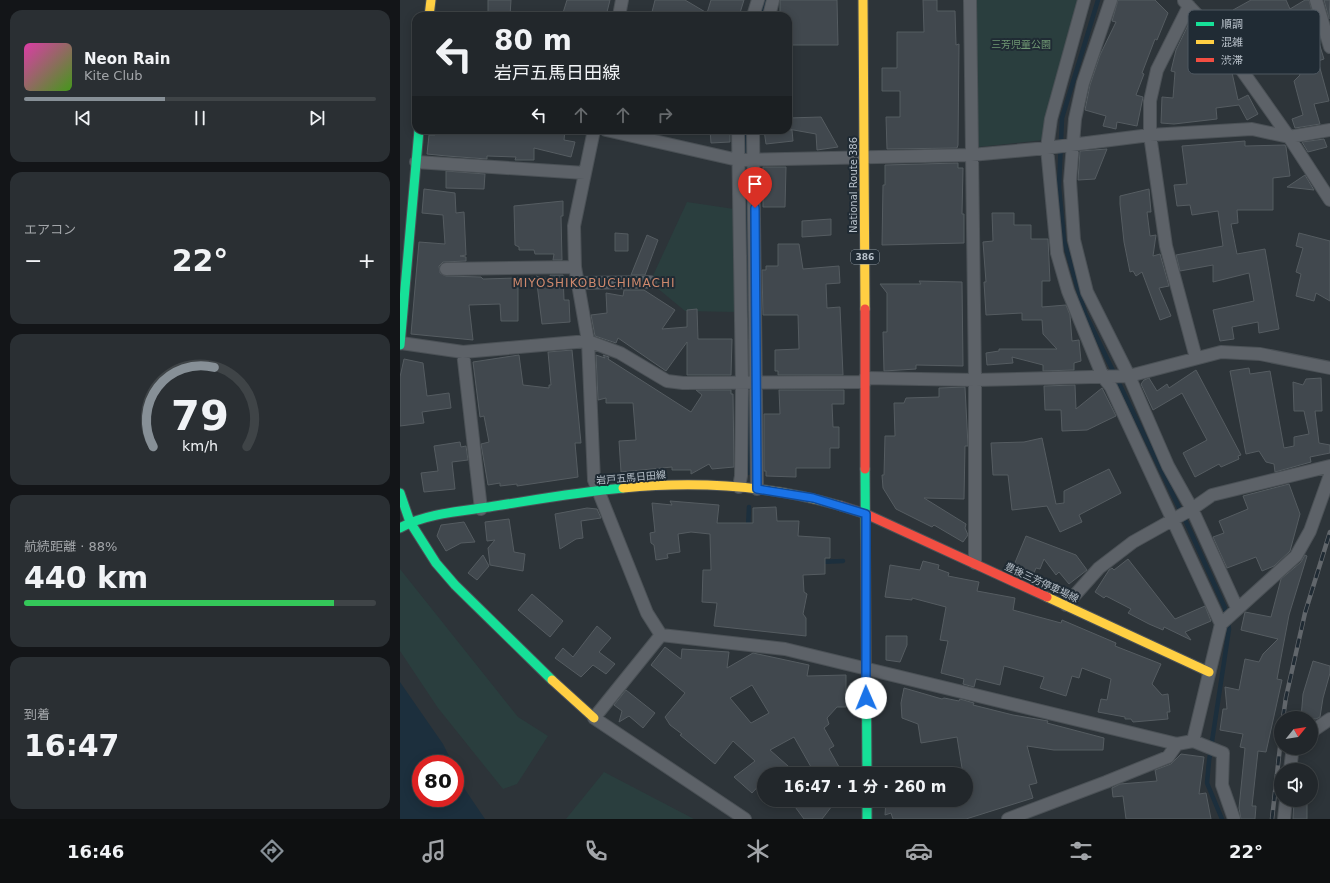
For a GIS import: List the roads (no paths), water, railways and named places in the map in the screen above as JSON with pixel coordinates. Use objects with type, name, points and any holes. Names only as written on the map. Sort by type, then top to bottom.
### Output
[{"type":"main road","points":[[430,12],[431,0]]},
{"type":"main road","name":"National Route 386","points":[[863,0],[866,514]]},
{"type":"main road","points":[[400,344],[419,134]]},
{"type":"main road","name":"岩戸五馬日田線","points":[[400,528],[410,522],[481,509],[599,491],[683,484],[739,487],[813,498],[866,514]]},
{"type":"main road","points":[[400,492],[410,522],[436,563],[455,585],[537,666],[594,718]]},
{"type":"main road","name":"豊後三芳停車場線","points":[[866,514],[1209,672]]},
{"type":"main road","name":"386","points":[[866,514],[867,767]]},
{"type":"main road","points":[[867,807],[867,819]]},
{"type":"street","points":[[620,12],[622,0]]},
{"type":"street","points":[[754,12],[758,0]]},
{"type":"street","points":[[770,12],[773,0]]},
{"type":"street","points":[[970,0],[975,380],[975,563]]},
{"type":"street","points":[[1084,0],[1051,119],[1047,148],[1056,253],[1068,291],[1103,377],[1111,388],[1221,624]]},
{"type":"street","points":[[1111,0],[1083,83],[1075,119],[1070,181],[1074,240],[1087,292],[1129,376],[1168,466],[1192,510],[1237,608]]},
{"type":"street","points":[[1316,0],[1319,10]]},
{"type":"street","points":[[1186,3],[1157,70],[1150,101],[1150,135],[1166,246],[1196,358]]},
{"type":"street","points":[[1320,13],[1330,47]]},
{"type":"street","points":[[1244,74],[1289,137],[1330,200]]},
{"type":"street","points":[[624,134],[738,160],[754,160],[971,155],[1047,148],[1150,135],[1252,128],[1289,137],[1330,130]]},
{"type":"street","points":[[593,134],[574,226],[575,267],[588,341],[594,480],[647,613],[661,635]]},
{"type":"street","points":[[738,134],[742,383],[741,476],[739,487]]},
{"type":"street","points":[[753,134],[757,489]]},
{"type":"street","points":[[416,162],[585,173]]},
{"type":"street","points":[[446,270],[575,267]]},
{"type":"street","points":[[578,284],[650,282]]},
{"type":"street","points":[[400,344],[463,352],[588,341],[620,353],[668,381],[682,383],[975,380],[1129,376],[1221,352],[1260,354],[1330,368]]},
{"type":"street","points":[[463,352],[481,509]]},
{"type":"street","points":[[1066,605],[1099,568],[1134,542],[1192,510],[1212,495],[1330,466]]},
{"type":"street","points":[[1193,741],[1221,624],[1296,556],[1310,531],[1330,476]]},
{"type":"street","points":[[661,635],[785,649],[1177,744],[1193,741],[1223,753],[1222,785],[1234,819]]},
{"type":"street","points":[[661,635],[594,718],[745,819]]},
{"type":"street","points":[[1318,727],[1330,719]]},
{"type":"street","points":[[1008,819],[1168,757],[1177,744]]},
{"type":"street","points":[[1284,819],[1285,807]]},
{"type":"water","points":[[400,682],[443,744],[448,755],[412,755],[412,807],[464,807],[464,788],[485,819],[400,819]]},
{"type":"waterway","points":[[762,12],[766,0]]},
{"type":"waterway","points":[[1098,0],[1062,118],[1059,187],[1064,241],[1085,313],[1187,524],[1225,608],[1229,629],[1207,783],[1222,819]]},
{"type":"waterway","points":[[746,134],[749,383],[748,473]]},
{"type":"waterway","points":[[748,528],[749,507]]},
{"type":"waterway","points":[[820,562],[843,561]]},
{"type":"railway","points":[[1284,711],[1305,613],[1330,532]]},
{"type":"railway","points":[[1272,819],[1279,755]]},
{"type":"district","name":"MIYOSHIKOBUCHIMACHI","points":[[594,283]]},
{"type":"park label","name":"三芳児童公園","points":[[1021,44]]}]
